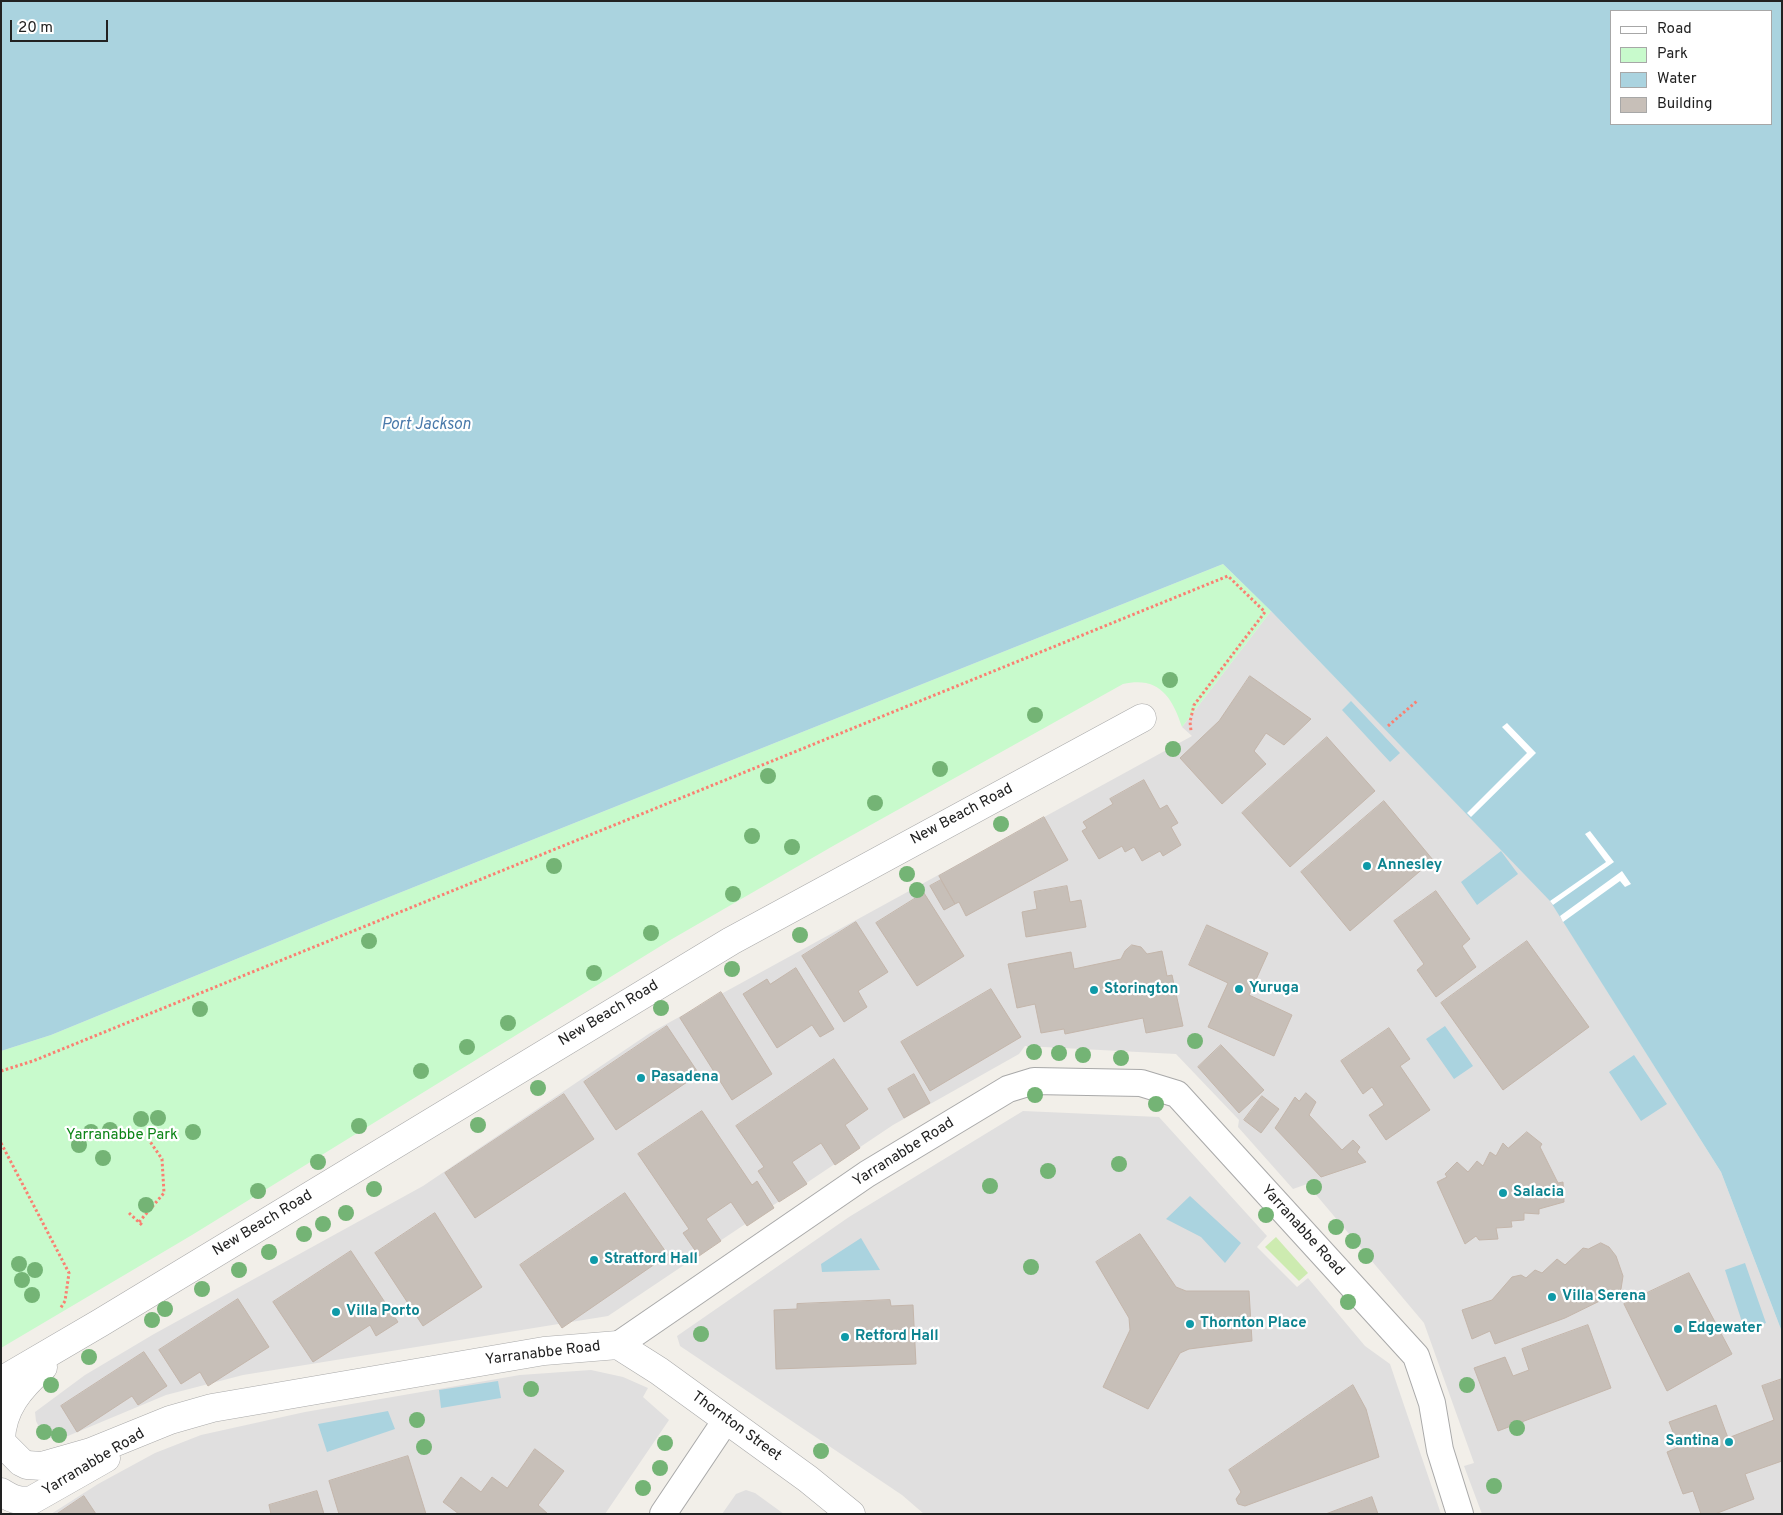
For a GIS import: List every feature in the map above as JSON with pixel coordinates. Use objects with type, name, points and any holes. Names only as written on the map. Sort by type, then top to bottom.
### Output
[{"type":"street","name":"New Beach Road","points":[[1,1381],[731,941],[1142,718]]},
{"type":"street","name":"Yarranabbe Road","points":[[6,1449],[27,1465],[42,1466],[91,1452],[157,1425],[212,1408],[240,1402],[544,1351],[618,1345],[867,1174],[1008,1089],[1034,1081],[1140,1083],[1177,1094],[1416,1356],[1432,1403],[1440,1450],[1460,1514]]},
{"type":"street","name":"New Beach Road","points":[[6,1449],[3,1422],[10,1405],[21,1389],[50,1360],[88,1330]]},
{"type":"street","name":"Thornton Street","points":[[618,1345],[659,1370],[808,1479],[851,1514]]},
{"type":"street","points":[[663,1514],[726,1420]]},
{"type":"street","name":"Yarranabbe Road","points":[[1,1492],[19,1501],[19,1507],[94,1465],[157,1425]]},
{"type":"street","points":[[6,1449],[29,1477],[19,1507]]},
{"type":"path","points":[[1,1071],[33,1061],[1228,576],[1265,612],[1194,705],[1190,722],[1191,731]]},
{"type":"path","points":[[1388,726],[1417,701]]},
{"type":"path","points":[[129,1213],[141,1223],[164,1193],[162,1159],[149,1140]]},
{"type":"path","points":[[1,1143],[69,1274],[66,1301],[56,1316]]},
{"type":"shaded area","points":[[1271,611],[1550,900],[1721,1172],[1782,1332],[1782,1514],[1482,1514],[1464,1466],[1474,1463],[1424,1323],[1307,1184],[1293,1189],[1238,1127],[1239,1120],[1176,1054],[1025,1046],[1019,1054],[893,1125],[608,1316],[243,1375],[166,1395],[63,1438],[47,1438],[41,1431],[36,1421],[35,1412],[85,1375],[154,1334],[423,1186],[650,1033],[1192,736],[1182,727]]},
{"type":"shaded area","points":[[1023,1111],[1159,1117],[1267,1236],[1257,1247],[1297,1287],[1308,1278],[1365,1346],[1390,1364],[1441,1514],[924,1514],[902,1495],[680,1346],[677,1336],[849,1217]]},
{"type":"shaded area","points":[[591,1370],[623,1377],[648,1388],[643,1397],[669,1420],[605,1514],[51,1514],[98,1484],[155,1453],[201,1435],[305,1412],[520,1375]]},
{"type":"shaded area","points":[[746,1490],[755,1493],[784,1514],[722,1514],[736,1494]]},
{"type":"green space","name":"Yarranabbe Park","points":[[1223,564],[1271,611],[1182,727],[1173,706],[1162,691],[1146,683],[1123,684],[833,846],[672,939],[192,1235],[1,1348],[1,1051],[51,1035],[329,921]]},
{"type":"green space","points":[[1276,1237],[1308,1273],[1299,1281],[1265,1247]]},
{"type":"water","name":"Port Jackson","points":[[1,1],[1782,1],[1782,1332],[1721,1172],[1550,901],[1271,611],[1223,564],[329,921],[51,1035],[1,1051]]},
{"type":"water","points":[[1351,701],[1400,753],[1390,762],[1342,710]]},
{"type":"water","points":[[1501,851],[1518,874],[1477,905],[1461,882]]},
{"type":"water","points":[[1445,1026],[1473,1066],[1454,1079],[1426,1039]]},
{"type":"water","points":[[1634,1055],[1667,1104],[1641,1121],[1609,1072]]},
{"type":"water","points":[[1190,1196],[1241,1243],[1225,1263],[1201,1237],[1166,1219]]},
{"type":"water","points":[[861,1238],[880,1270],[822,1272],[821,1264]]},
{"type":"water","points":[[1745,1263],[1766,1323],[1745,1331],[1725,1270]]},
{"type":"water","points":[[498,1381],[501,1398],[441,1408],[439,1390]]},
{"type":"water","points":[[388,1411],[395,1429],[327,1452],[318,1424]]},
{"type":"pier","points":[[1507,723],[1536,753],[1471,817],[1467,813],[1527,753],[1502,727]]},
{"type":"pier","points":[[1590,831],[1614,862],[1553,905],[1550,901],[1606,862],[1585,834]]},
{"type":"pier","points":[[1622,871],[1631,884],[1625,887],[1620,881],[1563,922],[1560,916]]},
{"type":"building","points":[[1250,676],[1311,719],[1284,745],[1266,733],[1254,751],[1266,764],[1222,804],[1180,758],[1219,721]]},
{"type":"building","points":[[1327,737],[1375,791],[1290,867],[1242,813]]},
{"type":"building","points":[[1144,780],[1160,809],[1167,805],[1178,823],[1171,827],[1181,845],[1163,856],[1160,851],[1142,861],[1134,847],[1125,852],[1122,846],[1099,859],[1082,831],[1087,828],[1083,822],[1113,804],[1110,799]]},
{"type":"building","name":"Annesley","points":[[1384,801],[1433,860],[1350,931],[1301,872]]},
{"type":"building","points":[[1044,817],[1068,860],[966,916],[959,902],[955,904],[939,876]]},
{"type":"building","points":[[941,880],[955,904],[944,910],[930,886]]},
{"type":"building","points":[[1067,886],[1070,902],[1081,900],[1086,927],[1026,937],[1022,912],[1037,909],[1034,892]]},
{"type":"building","points":[[1436,891],[1470,939],[1462,946],[1476,967],[1436,997],[1417,970],[1424,964],[1394,921]]},
{"type":"building","points":[[924,893],[964,956],[917,986],[876,923]]},
{"type":"building","points":[[856,922],[888,972],[858,991],[867,1007],[844,1022],[802,956]]},
{"type":"building","name":"Yuruga","points":[[1207,925],[1268,953],[1249,995],[1292,1015],[1274,1056],[1208,1027],[1228,983],[1189,965]]},
{"type":"building","points":[[1527,941],[1589,1027],[1503,1090],[1441,1003]]},
{"type":"building","name":"Storington","points":[[1132,945],[1141,947],[1147,954],[1162,951],[1167,976],[1172,975],[1183,1026],[1146,1033],[1143,1018],[1065,1034],[1064,1029],[1041,1033],[1035,1004],[1017,1008],[1008,964],[1071,952],[1074,969],[1121,959],[1125,951]]},
{"type":"building","points":[[796,968],[834,1029],[820,1037],[812,1025],[777,1048],[743,994],[767,979],[770,984]]},
{"type":"building","points":[[991,989],[1021,1037],[930,1091],[901,1042]]},
{"type":"building","points":[[721,992],[772,1074],[732,1100],[680,1018]]},
{"type":"building","name":"Pasadena","points":[[667,1026],[699,1074],[616,1130],[584,1082]]},
{"type":"building","points":[[1389,1028],[1410,1059],[1400,1066],[1430,1110],[1386,1140],[1369,1115],[1384,1105],[1372,1087],[1363,1094],[1341,1061]]},
{"type":"building","points":[[1221,1045],[1264,1090],[1239,1113],[1198,1067]]},
{"type":"building","points":[[834,1059],[868,1109],[845,1125],[860,1148],[835,1165],[821,1143],[792,1162],[807,1184],[779,1202],[758,1171],[764,1167],[736,1126]]},
{"type":"building","points":[[914,1074],[930,1103],[904,1118],[888,1089]]},
{"type":"building","points":[[1306,1093],[1316,1102],[1309,1115],[1342,1150],[1353,1140],[1360,1147],[1357,1152],[1366,1162],[1321,1177],[1275,1128],[1295,1097],[1299,1101]]},
{"type":"building","points":[[564,1094],[594,1139],[475,1218],[445,1173]]},
{"type":"building","points":[[1262,1096],[1279,1109],[1261,1133],[1244,1120]]},
{"type":"building","points":[[702,1111],[752,1185],[757,1181],[774,1208],[747,1226],[731,1202],[706,1219],[721,1241],[699,1256],[683,1233],[689,1229],[638,1154]]},
{"type":"building","name":"Salacia","points":[[1527,1132],[1542,1144],[1540,1147],[1558,1183],[1563,1182],[1564,1202],[1539,1209],[1539,1214],[1524,1213],[1524,1220],[1511,1221],[1512,1227],[1496,1228],[1498,1239],[1479,1240],[1476,1236],[1465,1244],[1437,1182],[1447,1177],[1445,1174],[1457,1162],[1468,1172],[1477,1161],[1483,1166],[1490,1152],[1496,1156],[1503,1143],[1508,1148]]},
{"type":"building","name":"Stratford Hall","points":[[625,1193],[668,1255],[562,1328],[520,1265]]},
{"type":"building","points":[[435,1213],[482,1287],[423,1326],[375,1253]]},
{"type":"building","name":"Thornton Place","points":[[1140,1234],[1176,1287],[1186,1291],[1249,1291],[1252,1341],[1189,1349],[1180,1353],[1148,1409],[1103,1387],[1130,1330],[1129,1318],[1096,1262]]},
{"type":"building","name":"Villa Serena","points":[[1601,1243],[1609,1247],[1616,1256],[1623,1276],[1621,1289],[1616,1293],[1565,1318],[1495,1344],[1490,1331],[1472,1339],[1462,1310],[1492,1300],[1512,1277],[1521,1275],[1526,1278],[1535,1270],[1542,1273],[1557,1259],[1565,1265],[1583,1248],[1588,1249]]},
{"type":"building","name":"Villa Porto","points":[[351,1251],[398,1322],[376,1336],[370,1325],[313,1362],[273,1302]]},
{"type":"building","name":"Edgewater","points":[[1689,1273],[1732,1354],[1667,1391],[1624,1304]]},
{"type":"building","points":[[238,1299],[269,1347],[208,1386],[200,1372],[181,1384],[159,1350]]},
{"type":"building","name":"Retford Hall","points":[[890,1300],[891,1306],[913,1305],[916,1364],[776,1369],[774,1310],[797,1309],[797,1304]]},
{"type":"building","points":[[1588,1325],[1611,1388],[1498,1431],[1474,1368],[1505,1357],[1513,1376],[1529,1370],[1522,1349]]},
{"type":"building","points":[[144,1352],[167,1386],[138,1405],[132,1396],[77,1432],[61,1406]]},
{"type":"building","name":"Santina","points":[[1782,1379],[1782,1461],[1745,1474],[1754,1499],[1715,1514],[1701,1514],[1693,1491],[1683,1494],[1667,1452],[1679,1447],[1669,1422],[1716,1405],[1728,1438],[1774,1420],[1762,1386]]},
{"type":"building","points":[[1353,1385],[1366,1409],[1379,1457],[1245,1506],[1238,1504],[1236,1499],[1241,1492],[1229,1470]]},
{"type":"building","points":[[535,1449],[564,1471],[538,1505],[548,1514],[459,1514],[443,1502],[461,1477],[481,1492],[492,1477],[507,1488]]},
{"type":"building","points":[[408,1456],[426,1514],[339,1514],[329,1481]]},
{"type":"building","points":[[317,1491],[324,1514],[271,1514],[269,1505]]},
{"type":"building","points":[[84,1496],[96,1514],[57,1514]]},
{"type":"building","points":[[1372,1497],[1378,1514],[1326,1514]]},
{"type":"place","name":"Annesley","points":[[1367,866]]},
{"type":"place","name":"Yuruga","points":[[1239,989]]},
{"type":"place","name":"Storington","points":[[1094,990]]},
{"type":"place","name":"Pasadena","points":[[641,1078]]},
{"type":"place","name":"Salacia","points":[[1503,1193]]},
{"type":"place","name":"Stratford Hall","points":[[594,1260]]},
{"type":"place","name":"Villa Serena","points":[[1552,1297]]},
{"type":"place","name":"Villa Porto","points":[[336,1312]]},
{"type":"place","name":"Thornton Place","points":[[1190,1324]]},
{"type":"place","name":"Edgewater","points":[[1678,1329]]},
{"type":"place","name":"Retford Hall","points":[[845,1337]]},
{"type":"place","name":"Santina","points":[[1729,1442]]}]
